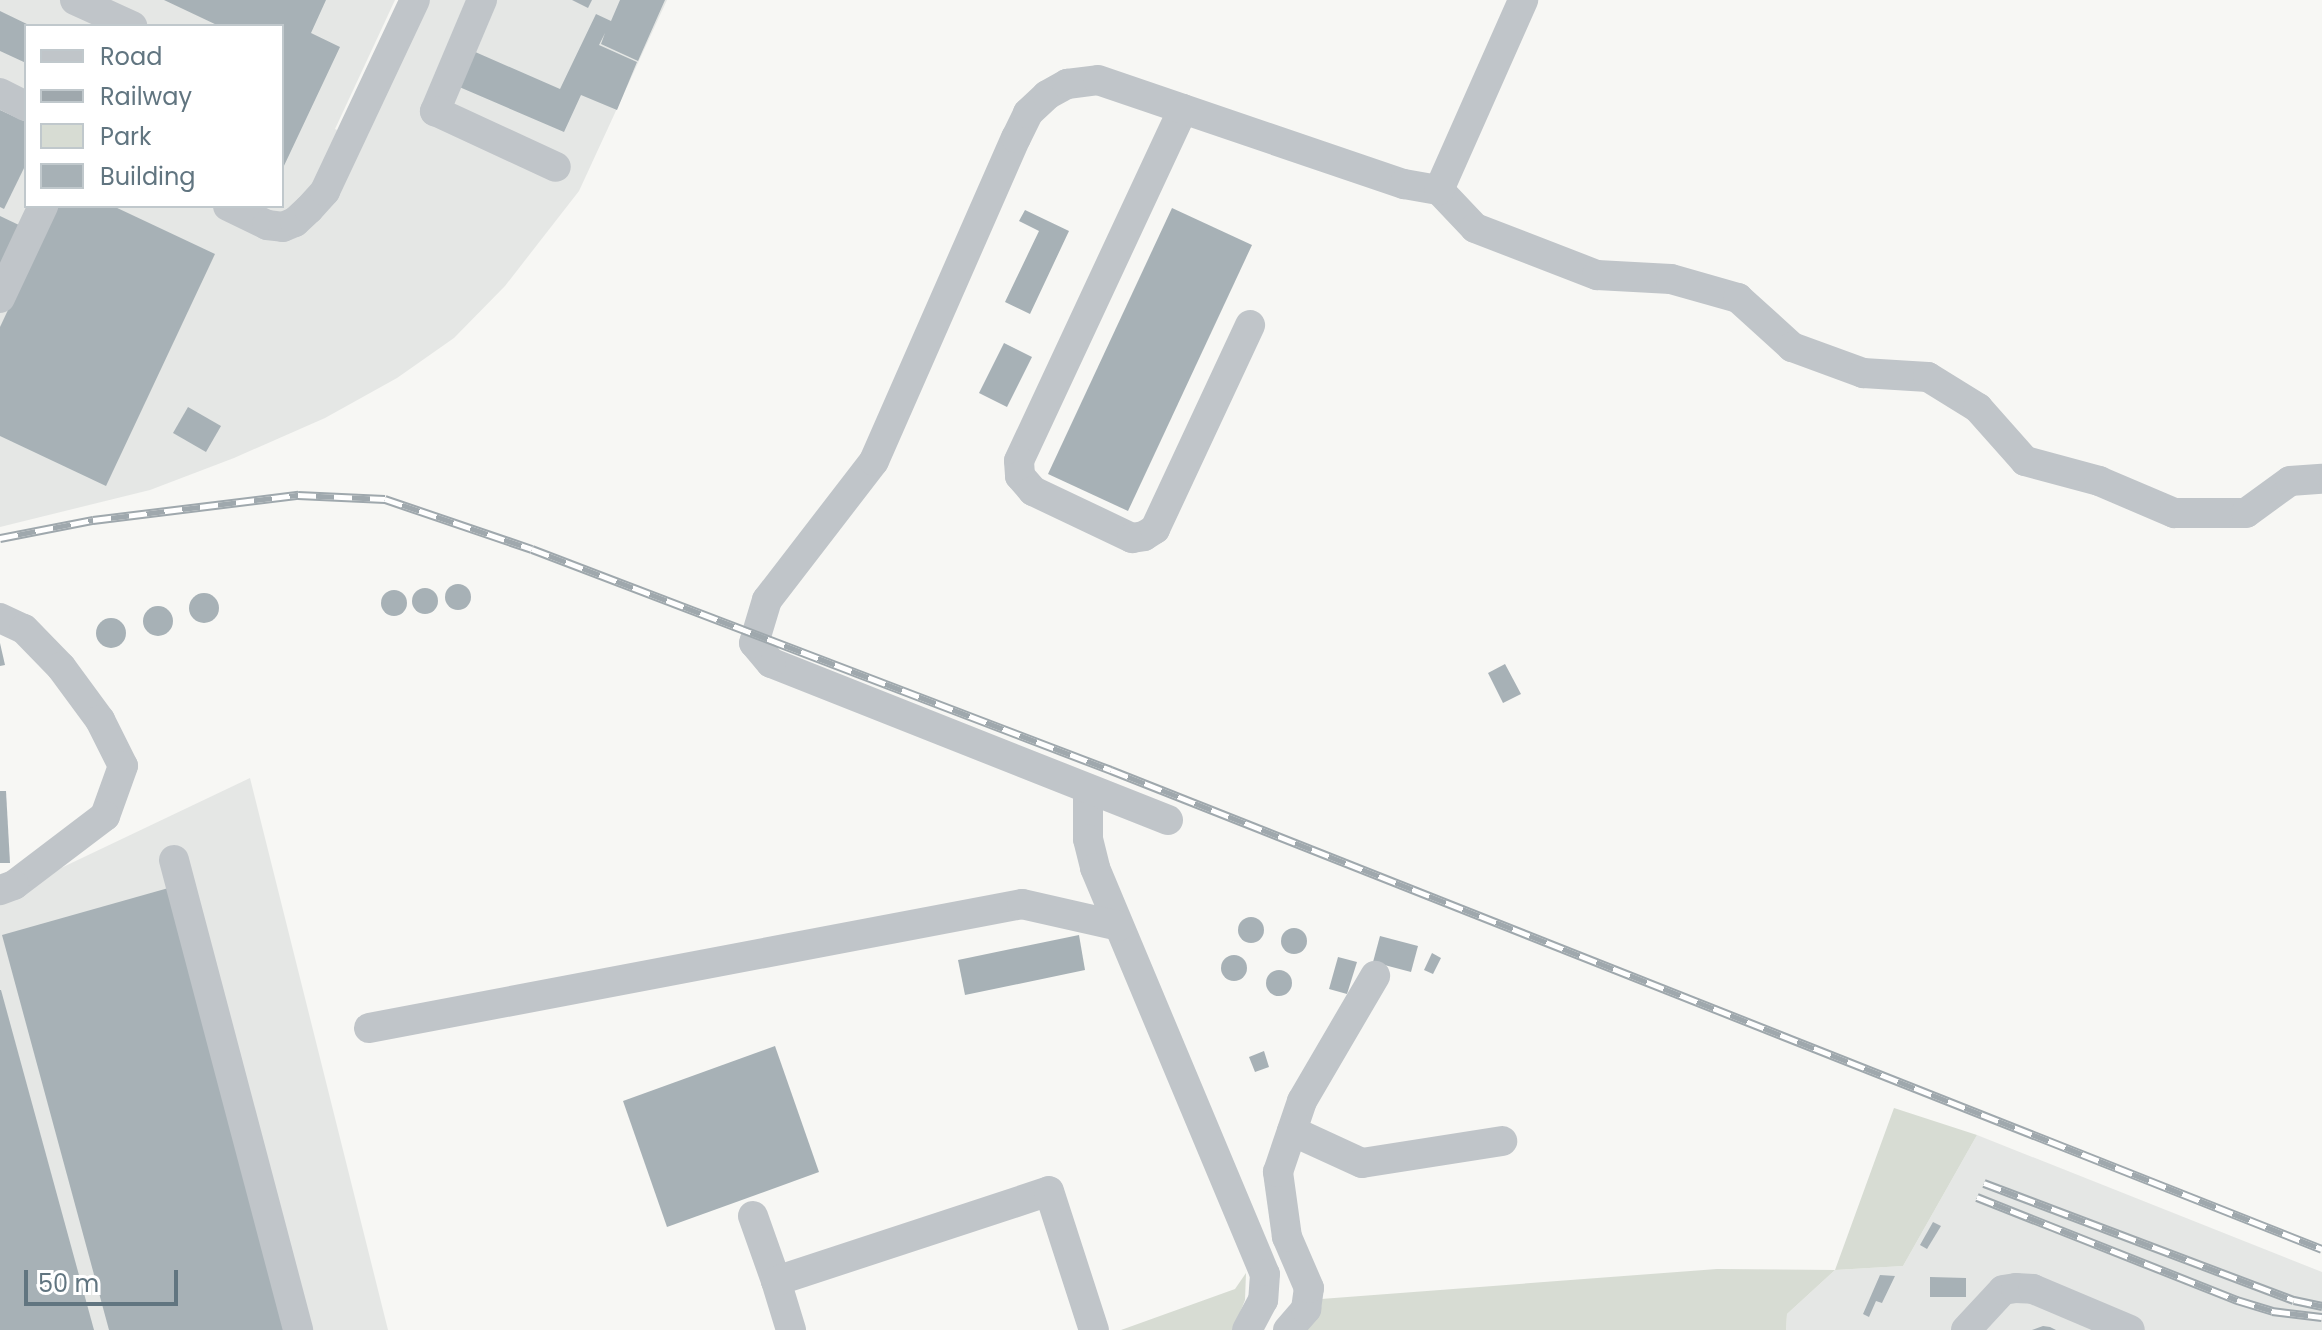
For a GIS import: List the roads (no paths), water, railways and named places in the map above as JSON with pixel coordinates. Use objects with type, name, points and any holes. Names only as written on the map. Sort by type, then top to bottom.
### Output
[{"type":"street","points":[[75,0],[128,24]]},
{"type":"street","points":[[232,208],[267,225],[283,227],[295,222],[325,191],[415,0]]},
{"type":"street","points":[[482,0],[435,111],[556,167]]},
{"type":"street","points":[[1439,190],[1523,0]]},
{"type":"street","points":[[1168,820],[771,663],[754,643],[767,600],[826,520],[858,487],[874,461],[1028,113],[1067,84],[1098,80],[1404,184],[1439,190],[1475,228],[1597,275],[1671,279],[1738,298],[1792,347],[1863,373],[1928,377],[1978,408],[2025,461],[2099,481],[2174,513],[2246,513],[2290,481],[2322,479]]},
{"type":"street","points":[[0,93],[24,105]]},
{"type":"street","points":[[1183,109],[1019,461],[1020,476],[1033,491],[1132,538],[1144,536],[1155,529],[1250,325]]},
{"type":"street","points":[[0,298],[42,208]]},
{"type":"street","points":[[0,618],[24,629],[61,667],[100,720],[123,766],[105,816],[52,859],[14,885],[0,890]]},
{"type":"street","points":[[1088,789],[1088,839],[1095,868],[1265,1274],[1263,1300],[1247,1330]]},
{"type":"street","points":[[174,860],[298,1330]]},
{"type":"street","points":[[369,1028],[1022,904],[1119,926]]},
{"type":"street","points":[[1288,1330],[1306,1309],[1309,1288],[1287,1237],[1278,1172],[1302,1101],[1375,976]]},
{"type":"street","points":[[1292,1131],[1362,1163],[1502,1141]]},
{"type":"street","points":[[776,1281],[1049,1191],[1094,1330]]},
{"type":"street","points":[[753,1216],[791,1330]]},
{"type":"street","points":[[1966,1330],[2003,1290],[2016,1288],[2048,1294],[2130,1330]]},
{"type":"railway","points":[[0,538],[93,520],[298,495],[385,499],[532,549],[1111,770],[2322,1249]]},
{"type":"railway","points":[[1984,1183],[2294,1300],[2322,1306]]},
{"type":"railway","points":[[1977,1197],[2237,1300],[2272,1311],[2322,1317]]}]
